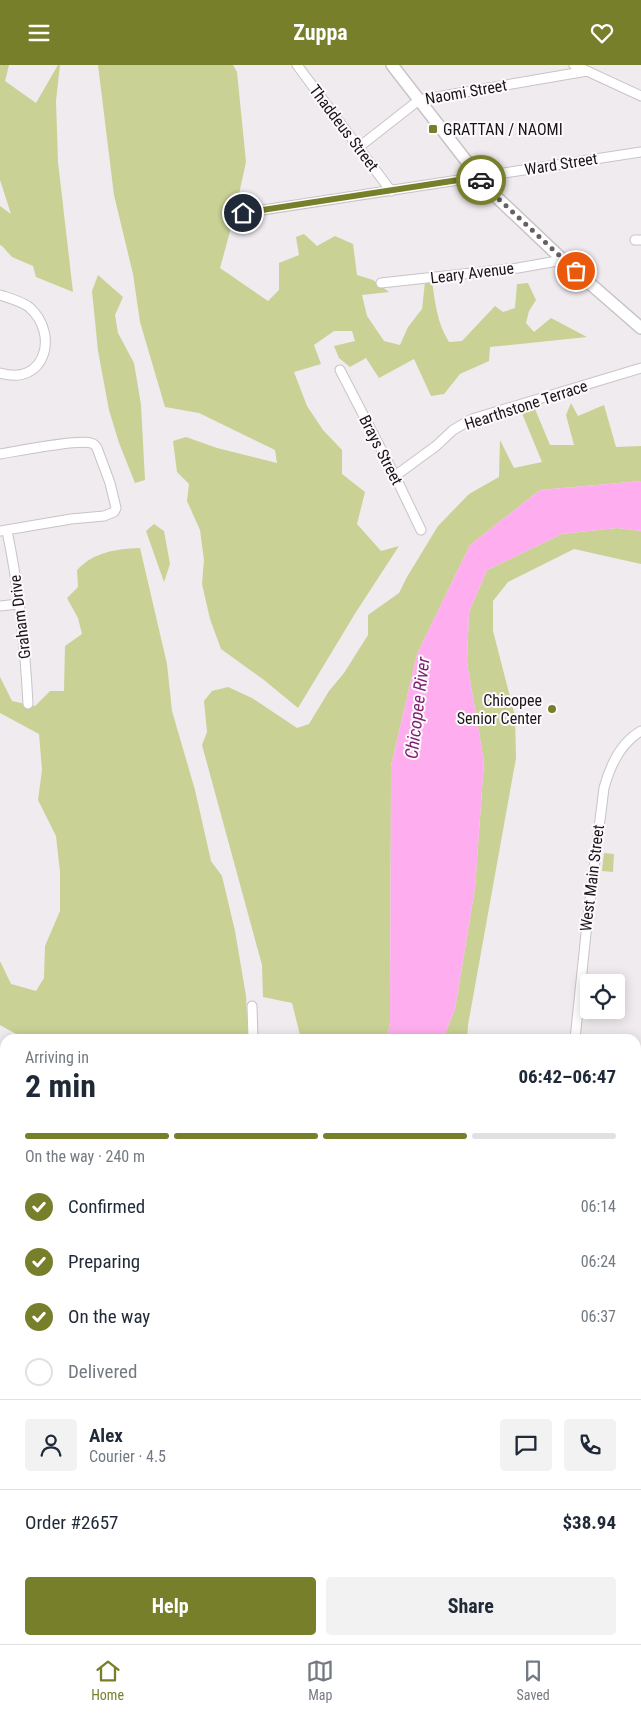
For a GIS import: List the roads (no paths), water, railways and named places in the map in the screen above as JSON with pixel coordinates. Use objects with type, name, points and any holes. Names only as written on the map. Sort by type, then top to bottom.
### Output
[{"type":"main road","points":[[392,65],[488,189],[563,260],[641,328]]},
{"type":"street","name":"Thaddeus Street","points":[[296,65],[391,191]]},
{"type":"street","points":[[574,65],[641,96]]},
{"type":"street","name":"Naomi Street","points":[[359,147],[419,100],[587,71]]},
{"type":"street","name":"Ward Street","points":[[243,213],[641,152]]},
{"type":"street","name":"Leary Avenue","points":[[381,283],[518,268],[563,260]]},
{"type":"street","points":[[0,295],[11,298],[28,307],[42,325],[46,340],[42,360],[36,368],[19,375],[8,376],[0,373]]},
{"type":"street","name":"Hearthstone Terrace","points":[[395,476],[436,446],[453,430],[472,419],[641,368]]},
{"type":"street","name":"Brays Street","points":[[340,371],[421,530]]},
{"type":"street","points":[[0,454],[71,443],[90,442],[97,448],[110,483],[116,508],[114,512],[104,516],[72,519],[4,531]]},
{"type":"street","name":"Graham Drive","points":[[4,531],[14,562],[25,649],[28,704]]},
{"type":"street","points":[[0,606],[18,604]]},
{"type":"street","name":"West Main Street","points":[[576,1034],[604,788],[620,750],[629,739],[641,731]]},
{"type":"street","points":[[252,1006],[253,1034]]},
{"type":"water","name":"Chicopee River","points":[[641,481],[641,531],[617,528],[562,534],[487,570],[469,612],[467,662],[484,762],[475,888],[455,1009],[445,1034],[388,1034],[390,1023],[391,766],[417,654],[470,545],[540,490]]},
{"type":"place","name":"GRATTAN / NAOMI","points":[[433,129]]},
{"type":"place","name":"Chicopee Senior Center","points":[[552,709]]}]
